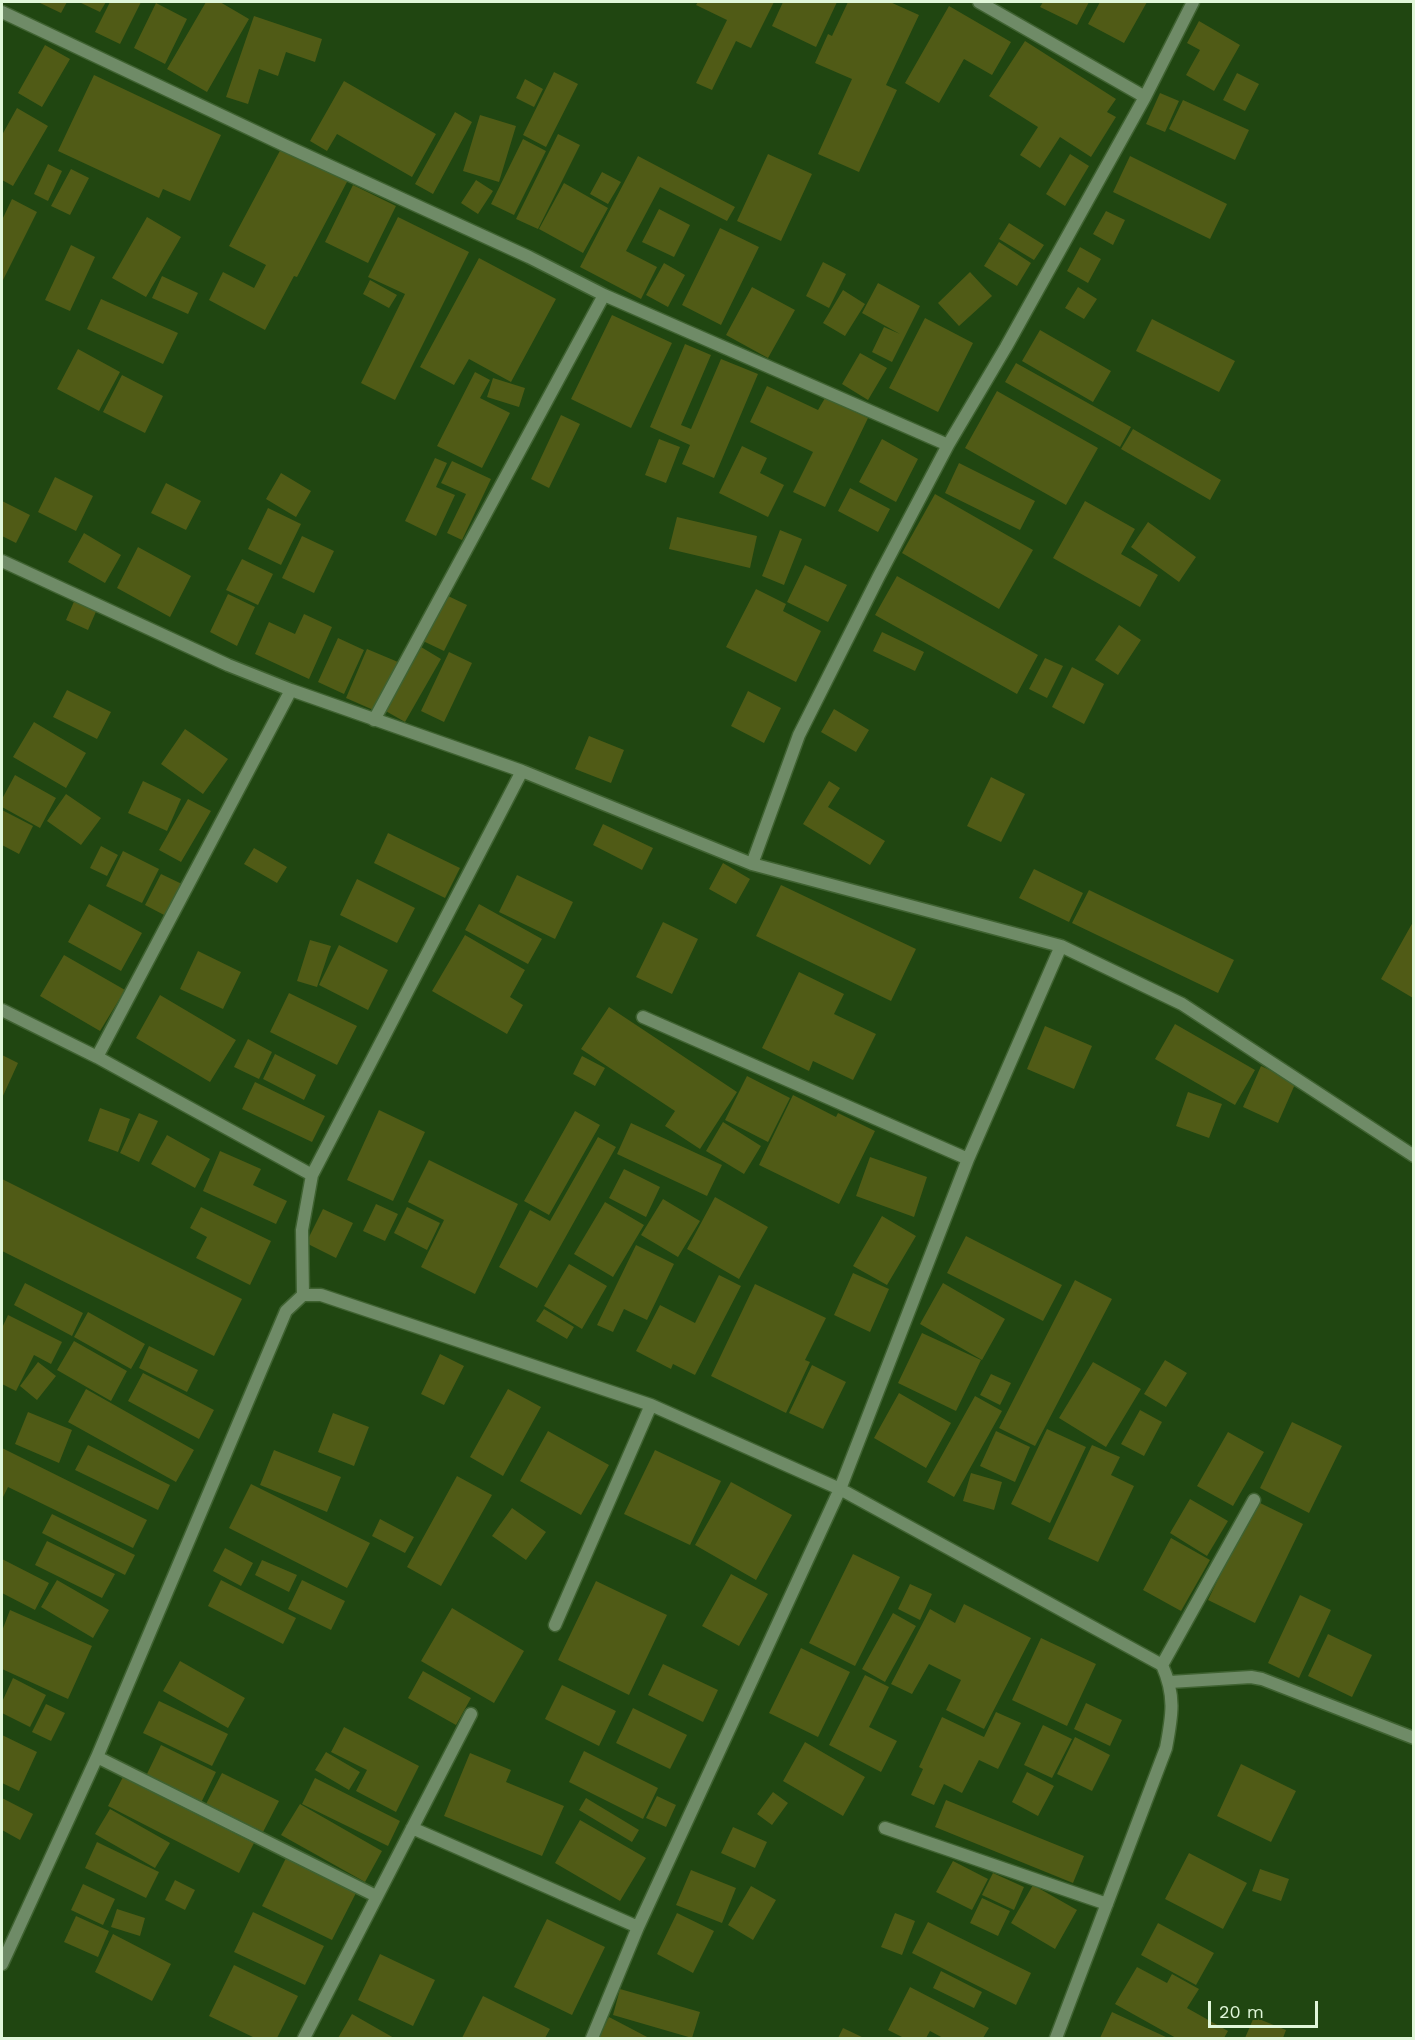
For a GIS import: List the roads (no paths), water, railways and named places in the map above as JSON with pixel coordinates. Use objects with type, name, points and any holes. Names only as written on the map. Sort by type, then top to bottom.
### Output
[{"type":"street","points":[[978,2],[1145,98]]},
{"type":"street","points":[[752,864],[799,735],[879,576],[948,445],[1006,347],[1145,98],[1193,2]]},
{"type":"street","points":[[2,12],[529,257],[604,295],[948,445]]},
{"type":"street","points":[[374,720],[604,295]]},
{"type":"street","points":[[2,561],[228,665],[374,720],[522,771],[752,864],[1061,946],[1182,1004],[1413,1156]]},
{"type":"street","points":[[97,1057],[291,690]]},
{"type":"street","points":[[303,1295],[302,1230],[312,1175],[522,771]]},
{"type":"street","points":[[592,2038],[638,1927],[840,1489],[968,1159],[1061,946]]},
{"type":"street","points":[[2,1010],[97,1057],[312,1175]]},
{"type":"street","points":[[644,1017],[968,1159]]},
{"type":"street","points":[[2,1964],[97,1757],[286,1311],[303,1295],[321,1295],[651,1405],[840,1489],[1162,1665],[1170,1682],[1173,1708],[1166,1748],[1056,2038]]},
{"type":"street","points":[[555,1626],[651,1405]]},
{"type":"street","points":[[1162,1665],[1254,1500]]},
{"type":"street","points":[[1170,1682],[1251,1677],[1262,1679],[1413,1738]]},
{"type":"street","points":[[304,2038],[471,1714]]},
{"type":"street","points":[[97,1757],[376,1896]]},
{"type":"street","points":[[885,1827],[1107,1904]]},
{"type":"street","points":[[412,1828],[638,1927]]}]
